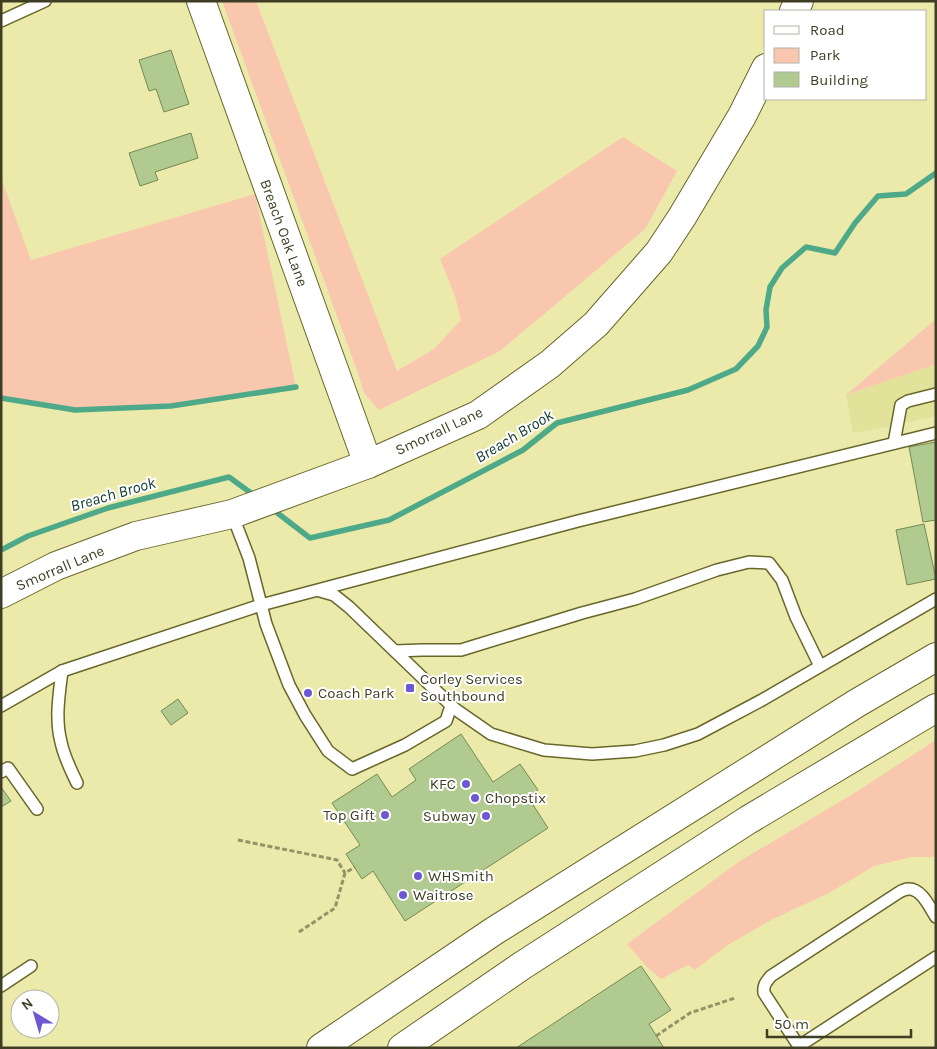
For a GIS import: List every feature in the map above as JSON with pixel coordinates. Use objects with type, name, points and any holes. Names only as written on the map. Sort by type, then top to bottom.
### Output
[{"type":"main road","name":"Breach Oak Lane","points":[[201,1],[368,464]]},
{"type":"main road","name":"Smorrall Lane","points":[[1,594],[56,566],[136,536],[240,511],[368,464],[478,415],[550,364],[596,324],[659,252],[682,218],[742,116],[764,72]]},
{"type":"main road","points":[[321,1048],[503,926],[857,703],[936,657]]},
{"type":"main road","points":[[402,1048],[523,965],[748,820],[936,708]]},
{"type":"lane","points":[[1,21],[45,1]]},
{"type":"lane","points":[[894,443],[901,405],[908,401],[936,394]]},
{"type":"lane","points":[[1,706],[62,671],[261,605],[578,521],[936,433]]},
{"type":"lane","points":[[240,511],[249,558],[266,624],[290,685],[305,715],[328,751],[352,769],[405,745],[446,721],[451,706]]},
{"type":"lane","points":[[395,651],[461,650],[635,599],[717,570],[755,562],[769,563],[782,580],[796,617],[820,666]]},
{"type":"lane","points":[[318,591],[334,595],[350,607],[451,706],[491,734],[544,750],[592,754],[635,751],[664,745],[698,734],[762,700],[936,600]]},
{"type":"lane","points":[[62,671],[58,711],[60,741],[77,783]]},
{"type":"lane","points":[[1,772],[8,768],[37,809]]},
{"type":"lane","points":[[936,917],[921,895],[915,890],[908,889],[898,893],[771,976],[763,988],[764,994],[800,1047],[936,957]]},
{"type":"lane","points":[[1,986],[31,966]]},
{"type":"path","points":[[238,840],[337,860],[345,873]]},
{"type":"path","points":[[299,932],[336,908],[345,873],[355,867]]},
{"type":"path","points":[[656,1036],[690,1013],[735,998]]},
{"type":"shaded area","points":[[936,364],[936,416],[853,433],[846,395]]},
{"type":"green space","points":[[222,1],[256,1],[397,371],[434,349],[461,320],[455,296],[440,259],[623,137],[677,171],[645,229],[500,351],[379,410],[364,393]]},
{"type":"green space","points":[[1,178],[31,260],[255,194],[296,387],[165,406],[75,410],[1,398]]},
{"type":"green space","points":[[936,319],[936,364],[846,395]]},
{"type":"green space","points":[[936,740],[936,857],[911,857],[874,866],[829,893],[773,919],[726,946],[695,970],[688,965],[661,979],[648,968],[627,944],[740,861],[856,792]]},
{"type":"building","points":[[171,50],[189,104],[164,112],[156,89],[149,91],[139,60]]},
{"type":"building","points":[[191,133],[198,158],[155,172],[158,180],[140,186],[129,153]]},
{"type":"building","points":[[936,442],[936,520],[923,522],[909,447]]},
{"type":"building","points":[[924,524],[936,579],[907,585],[896,530]]},
{"type":"building","points":[[178,699],[188,713],[171,725],[161,711]]},
{"type":"building","points":[[461,734],[493,782],[520,764],[538,790],[528,797],[548,828],[405,921],[373,871],[362,879],[346,854],[360,845],[332,803],[377,774],[392,797],[416,780],[409,769]]},
{"type":"building","points":[[1,787],[11,801],[1,807]]},
{"type":"building","points":[[641,966],[671,1010],[649,1024],[664,1048],[516,1048]]},
{"type":"waterway","name":"Breach Brook","points":[[271,508],[310,538],[389,520],[523,450],[557,423],[688,390],[736,369],[758,346],[767,327],[766,310],[770,287],[782,268],[806,247],[835,253],[855,223],[878,196],[906,194],[936,173]]},
{"type":"waterway","points":[[1,398],[75,410],[171,406],[296,387]]},
{"type":"waterway","name":"Breach Brook","points":[[1,550],[28,536],[108,508],[229,477],[255,496]]},
{"type":"place","name":"Corley Services Southbound","points":[[410,688]]},
{"type":"place","name":"Coach Park","points":[[308,693]]},
{"type":"place","name":"KFC","points":[[466,784]]},
{"type":"place","name":"Chopstix","points":[[475,798]]},
{"type":"place","name":"Top Gift","points":[[385,815]]},
{"type":"place","name":"Subway","points":[[486,816]]},
{"type":"place","name":"WHSmith","points":[[418,876]]},
{"type":"place","name":"Waitrose","points":[[403,895]]}]
